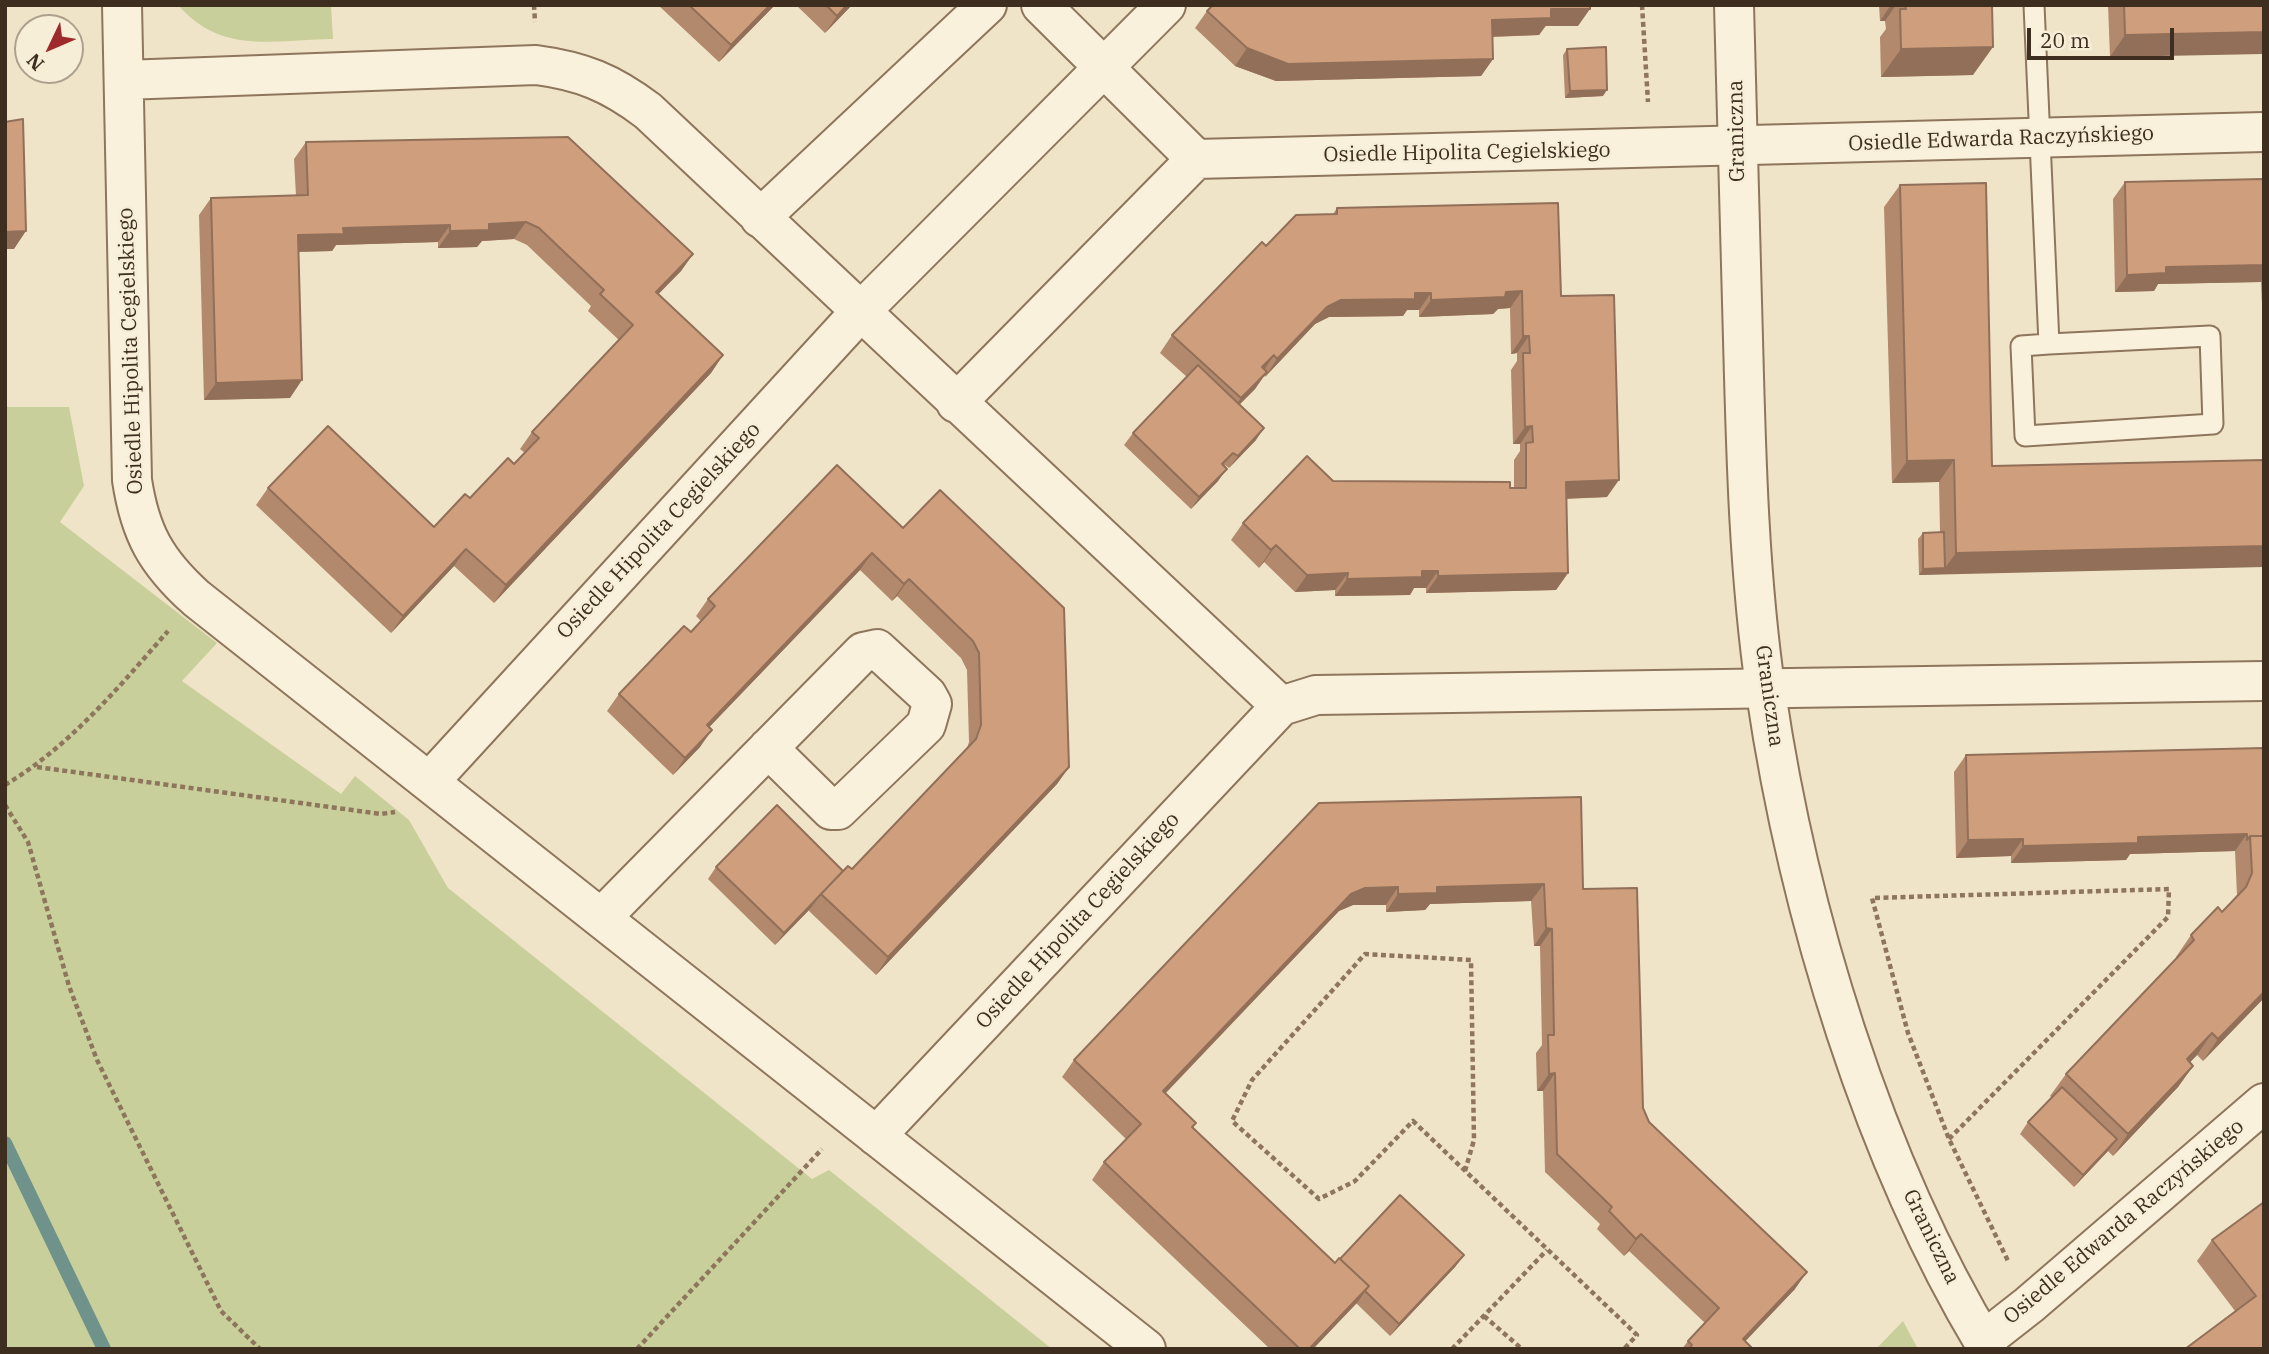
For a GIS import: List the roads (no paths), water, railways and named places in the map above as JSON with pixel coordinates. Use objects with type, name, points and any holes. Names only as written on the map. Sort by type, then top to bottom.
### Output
[{"type":"street","name":"Osiedle Hipolita Cegielskiego","points":[[122,5],[132,480],[141,522],[160,562],[196,598],[1146,1349]]},
{"type":"street","points":[[760,218],[987,5]]},
{"type":"street","points":[[956,402],[1196,159],[1041,5]]},
{"type":"street","name":"Osiedle Hipolita Cegielskiego","points":[[429,782],[860,312],[1166,5]]},
{"type":"street","name":"Graniczna","points":[[1734,5],[1748,493],[1766,691],[1795,845],[1846,1028],[1900,1174],[1985,1345]]},
{"type":"street","points":[[124,80],[536,65],[617,88],[648,111],[1281,706]]},
{"type":"street","name":"Osiedle Edwarda Raczyńskiego","points":[[1738,146],[2264,132]]},
{"type":"street","name":"Osiedle Hipolita Cegielskiego","points":[[1196,159],[1738,146]]},
{"type":"street","points":[[1766,691],[2264,681]]},
{"type":"street","name":"Osiedle Hipolita Cegielskiego","points":[[864,1126],[1281,706],[1316,695],[1766,691]]},
{"type":"street","points":[[601,918],[768,748]]},
{"type":"street","name":"Osiedle Edwarda Raczyńskiego","points":[[1985,1345],[2264,1103]]},
{"type":"lane","points":[[2034,5],[2042,138],[2049,344]]},
{"type":"lane","points":[[2210,336],[2213,424],[2025,436],[2021,346],[2049,344],[2210,336]]},
{"type":"waterway","points":[[5,1143],[104,1349]]}]
